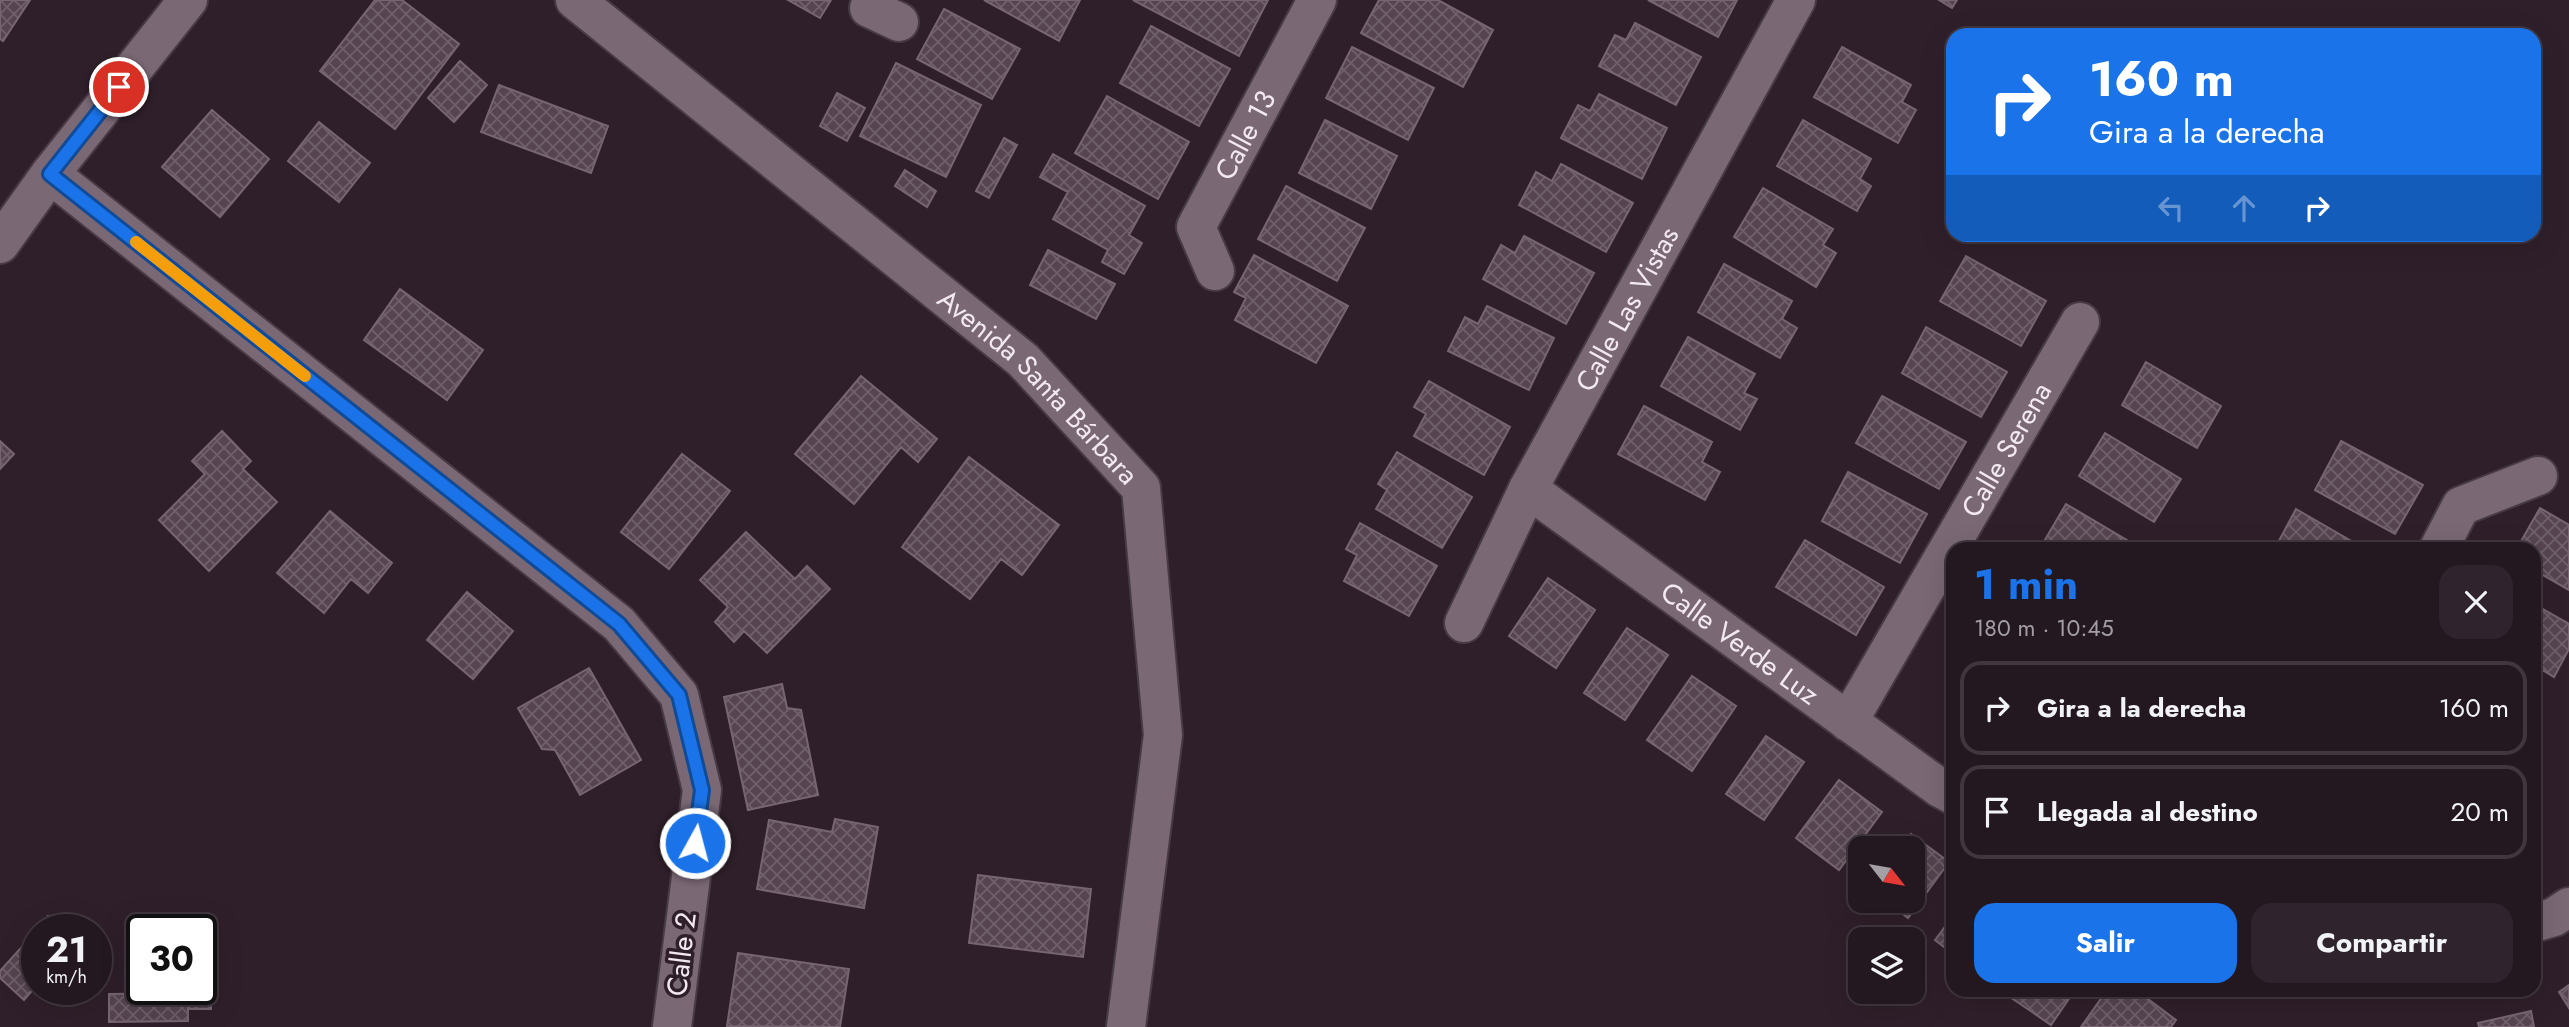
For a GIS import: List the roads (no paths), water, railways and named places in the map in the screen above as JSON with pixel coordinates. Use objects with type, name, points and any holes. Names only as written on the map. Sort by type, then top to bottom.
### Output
[{"type":"street","points":[[0,244],[50,174],[188,0]]},
{"type":"street","name":"Avenida Santa Bárbara","points":[[575,0],[1023,360],[1141,488],[1163,735],[1126,1027]]},
{"type":"street","name":"Calle 13","points":[[1215,271],[1196,227],[1317,0]]},
{"type":"street","name":"Calle Las Vistas","points":[[1464,623],[1528,489],[1796,0]]},
{"type":"street","name":"Calle 2","points":[[50,174],[619,624],[679,695],[702,790],[672,1027]]},
{"type":"street","name":"Calle Serena","points":[[1952,542],[2080,322]]},
{"type":"street","points":[[2442,542],[2461,506],[2538,476]]},
{"type":"street","name":"Calle Verde Luz","points":[[1528,489],[1946,790]]},
{"type":"street","name":"Calle Serena","points":[[1848,722],[1946,553]]},
{"type":"street","points":[[2541,921],[2569,907]]}]
